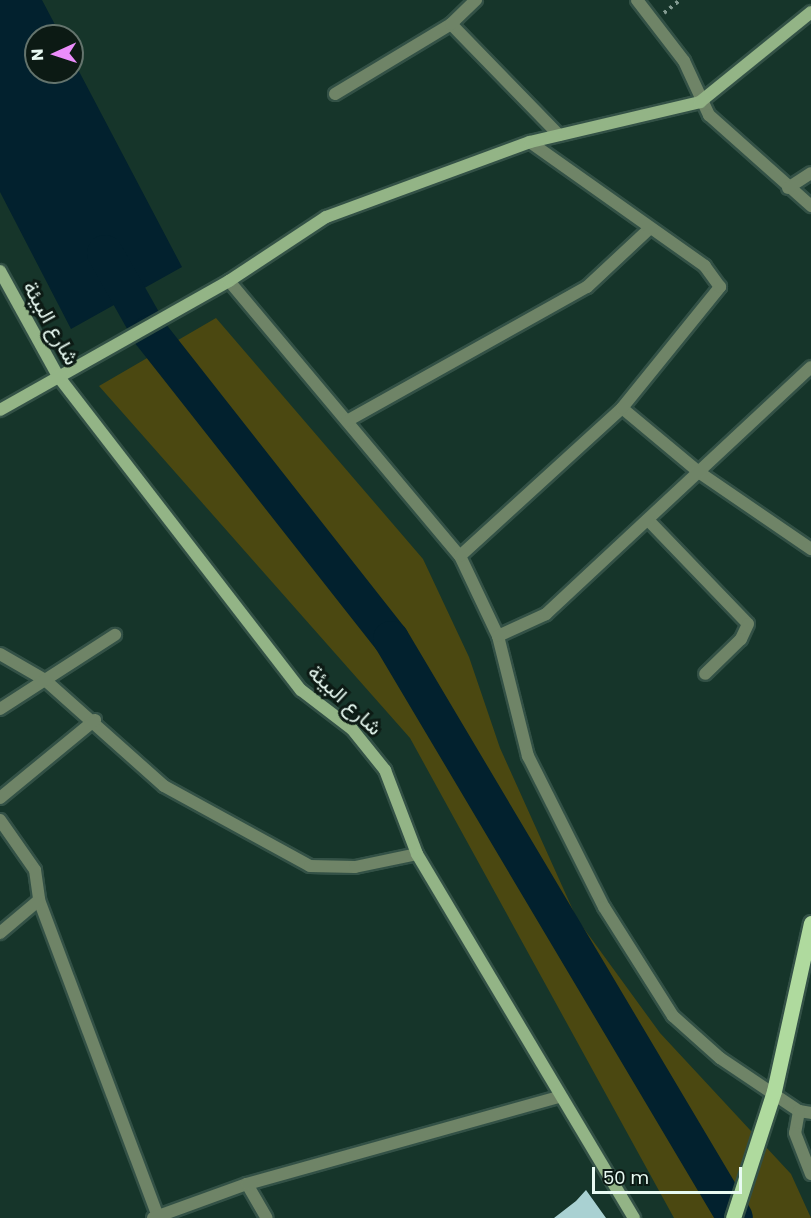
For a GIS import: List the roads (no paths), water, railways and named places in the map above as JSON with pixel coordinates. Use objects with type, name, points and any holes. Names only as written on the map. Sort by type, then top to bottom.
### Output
[{"type":"main road","points":[[733,1218],[760,1142],[774,1092],[811,923]]},
{"type":"street","points":[[335,94],[451,24],[476,0]]},
{"type":"street","points":[[638,0],[684,61],[700,102],[788,188],[811,206]]},
{"type":"street","points":[[0,410],[229,281],[326,217],[530,142],[700,102],[811,12]]},
{"type":"street","points":[[451,24],[559,135]]},
{"type":"street","points":[[460,556],[622,408],[720,287],[705,266],[648,230],[530,142]]},
{"type":"street","points":[[788,188],[811,173]]},
{"type":"street","points":[[347,421],[587,286],[648,230]]},
{"type":"street","name":"شارع البيئة","points":[[0,272],[58,376],[301,690],[369,747],[398,796],[417,854],[559,1097],[634,1218]]},
{"type":"street","points":[[229,281],[460,556],[498,636],[528,756],[604,907],[673,1016],[720,1058],[805,1112],[795,1133],[811,1174]]},
{"type":"street","points":[[498,636],[546,614],[650,522],[811,367]]},
{"type":"street","points":[[622,408],[700,473],[811,549]]},
{"type":"street","points":[[650,522],[748,624],[741,639],[705,674]]},
{"type":"street","points":[[0,709],[115,635]]},
{"type":"street","points":[[0,654],[45,680],[95,720],[164,786],[310,866],[355,867],[417,854]]},
{"type":"street","points":[[0,798],[95,720]]},
{"type":"street","points":[[0,820],[35,870],[39,900],[156,1217],[247,1184],[559,1097]]},
{"type":"street","points":[[0,933],[39,900]]},
{"type":"street","points":[[247,1184],[267,1218]]},
{"type":"water","points":[[0,0],[42,0],[55,24],[24,24],[24,84],[84,84],[84,81],[182,267],[71,329],[0,192]]},
{"type":"waterway","points":[[105,253],[150,333],[391,639],[735,1218]]}]
